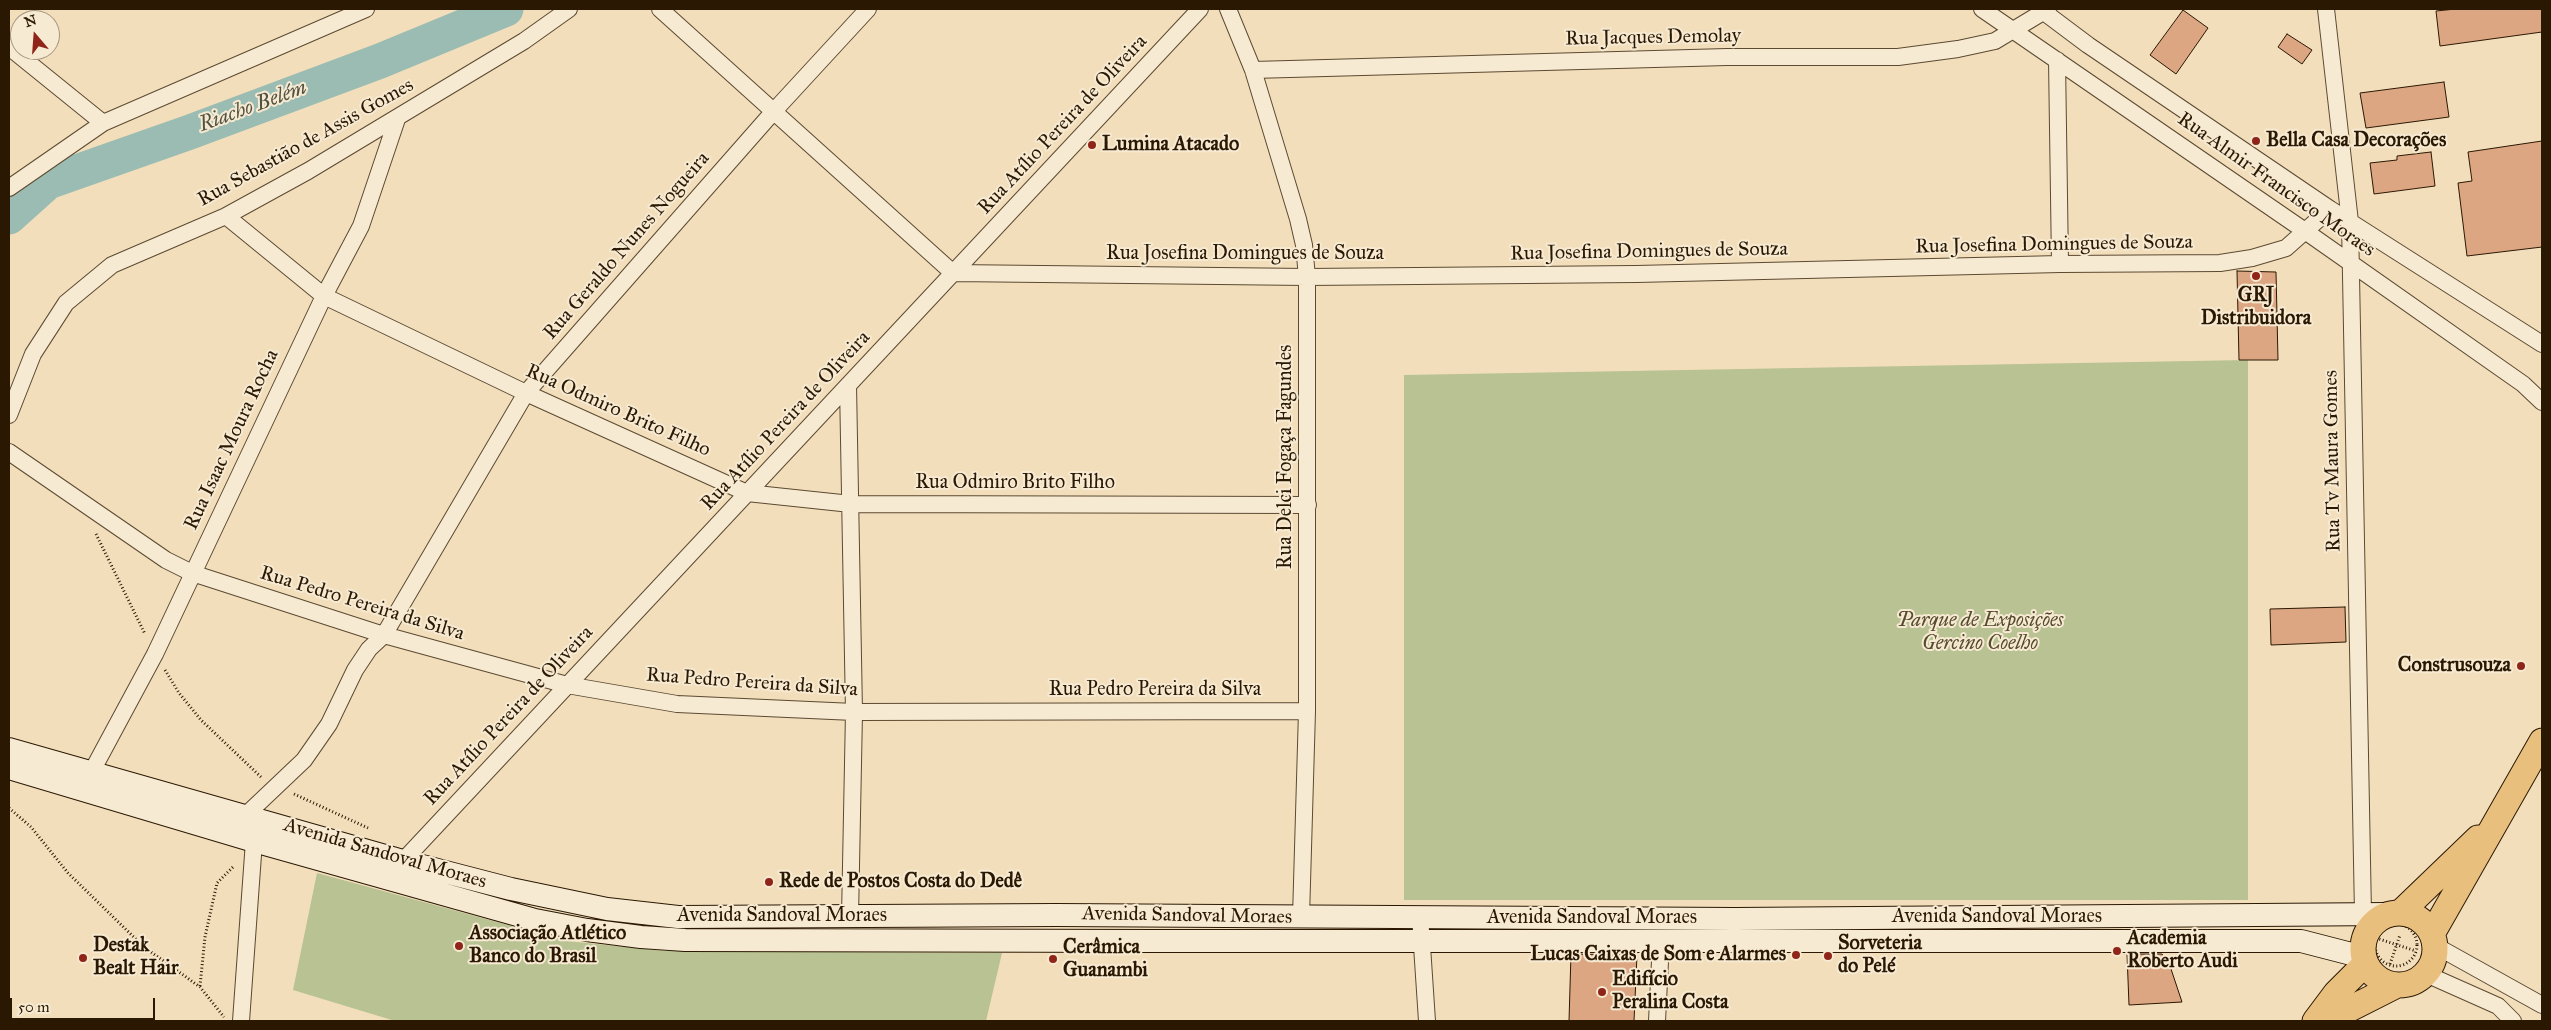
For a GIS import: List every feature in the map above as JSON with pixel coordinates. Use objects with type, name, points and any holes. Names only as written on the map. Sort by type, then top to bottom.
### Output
[{"type":"main road","points":[[2498,818],[2394,913],[2370,928],[2364,938],[2368,953],[2382,981],[2393,975],[2415,982],[2427,951],[2498,818],[2542,741]]},
{"type":"main road","name":"Avenida Sandoval Moraes","points":[[9,749],[403,861],[511,889],[607,910],[678,917],[1023,915],[1301,918],[1420,916],[1736,929],[2301,941],[2368,953]]},
{"type":"main road","name":"Avenida Sandoval Moraes","points":[[9,768],[253,850],[535,920],[605,932],[685,940],[1661,941],[1736,929],[2394,913]]},
{"type":"main road","points":[[2394,913],[2419,918],[2427,951]]},
{"type":"main road","points":[[1023,915],[1024,940]]},
{"type":"main road","points":[[2315,1021],[2368,953]]},
{"type":"main road","points":[[2326,1021],[2393,975]]},
{"type":"street","points":[[9,188],[103,123],[366,9]]},
{"type":"street","name":"Rua Sebastião de Assis Gomes","points":[[9,415],[33,354],[66,303],[112,265],[226,216],[324,163],[524,42],[569,9]]},
{"type":"street","points":[[660,9],[953,274]]},
{"type":"street","name":"Rua Geraldo Nunes Nogueira","points":[[246,815],[304,760],[329,724],[355,670],[369,649],[384,635],[526,393],[774,111],[868,9]]},
{"type":"street","name":"Rua Atílio Pereira de Oliveira","points":[[403,861],[1200,9]]},
{"type":"street","name":"Rua Delci Fogaça Fagundes","points":[[1228,9],[1253,70],[1298,219],[1304,245],[1307,277],[1307,711],[1301,918]]},
{"type":"street","name":"Rua Almir Francisco Moraes","points":[[1982,9],[2351,263],[2523,384],[2542,402]]},
{"type":"street","name":"Rua Tv Maura Gomes","points":[[2326,9],[2350,222],[2363,914]]},
{"type":"street","name":"Rua Jacques Demolay","points":[[1253,70],[1727,57],[1898,57],[1995,41],[2044,10]]},
{"type":"street","name":"Rua Almir Francisco Moraes","points":[[2044,10],[2088,45],[2330,209],[2542,344]]},
{"type":"street","points":[[9,46],[103,123]]},
{"type":"street","points":[[2057,60],[2060,264]]},
{"type":"street","name":"Rua Isaac Moura Rocha","points":[[91,773],[155,654],[324,296],[361,226],[397,119]]},
{"type":"street","name":"Rua Josefina Domingues de Souza","points":[[953,274],[1307,277],[1636,274],[2060,264],[2220,263],[2252,258],[2286,248],[2330,209]]},
{"type":"street","name":"Rua Odmiro Brito Filho","points":[[226,216],[324,296],[526,393],[747,493],[851,504],[1308,505]]},
{"type":"street","points":[[848,385],[854,712],[850,917]]},
{"type":"street","name":"Rua Pedro Pereira da Silva","points":[[9,452],[82,504],[166,560],[192,574],[384,635],[567,685],[677,704],[854,712],[1307,711]]},
{"type":"street","points":[[240,1021],[253,850]]},
{"type":"street","points":[[1420,916],[1427,1021]]},
{"type":"street","points":[[1657,1021],[1661,941]]},
{"type":"street","points":[[2427,951],[2542,1005]]},
{"type":"street","points":[[2427,951],[2498,1006],[2513,1021]]},
{"type":"path","points":[[82,504],[155,654],[179,693],[201,720],[274,788],[300,796],[372,830]]},
{"type":"path","points":[[9,808],[31,827],[68,872],[144,947],[200,987],[227,1021]]},
{"type":"path","points":[[200,987],[205,937],[217,884],[253,850]]},
{"type":"path","points":[[2368,953],[2378,932],[2389,925],[2403,925],[2413,932],[2417,945],[2427,951]]},
{"type":"path","points":[[2368,953],[2375,945],[2379,957],[2393,975]]},
{"type":"path","points":[[2368,953],[2397,945],[2427,951]]},
{"type":"path","points":[[2393,975],[2397,945]]},
{"type":"path","points":[[2393,975],[2414,957],[2427,951]]},
{"type":"green space","name":"Parque de Exposições Gercino Coelho","points":[[2248,360],[2248,900],[1404,900],[1404,375]]},
{"type":"green space","name":"Associação Atlético Banco do Brasil","points":[[317,873],[567,941],[665,951],[1002,953],[986,1021],[395,1021],[293,990]]},
{"type":"building","points":[[2456,9],[2542,9],[2542,32],[2440,46],[2436,11]]},
{"type":"building","points":[[2183,10],[2208,28],[2176,74],[2150,55]]},
{"type":"building","points":[[2287,34],[2312,50],[2302,64],[2278,47]]},
{"type":"building","points":[[2444,82],[2449,117],[2366,128],[2360,93]]},
{"type":"building","points":[[2542,141],[2542,247],[2467,256],[2458,183],[2472,181],[2468,152]]},
{"type":"building","points":[[2431,152],[2435,186],[2374,194],[2370,163],[2397,160],[2397,156]]},
{"type":"building","points":[[2237,271],[2276,272],[2278,360],[2239,360]]},
{"type":"building","points":[[2345,607],[2346,642],[2271,645],[2270,609]]},
{"type":"building","name":"Edifício Peralina Costa","points":[[1571,954],[1637,955],[1634,1021],[1569,1021]]},
{"type":"building","points":[[2127,954],[2162,954],[2169,963],[2182,1002],[2129,1005]]},
{"type":"waterway","name":"Riacho Belém","points":[[9,217],[48,182],[190,132],[380,61],[506,9]]},
{"type":"place","name":"Bella Casa Decorações","points":[[2256,141]]},
{"type":"place","name":"Lumina Atacado","points":[[1092,145]]},
{"type":"place","name":"GRJ Distribuidora","points":[[2256,276]]},
{"type":"place","name":"Construsouza","points":[[2521,666]]},
{"type":"place","name":"Rede de Postos Costa do Dedê","points":[[769,882]]},
{"type":"place","name":"Associação Atlético Banco do Brasil","points":[[459,946]]},
{"type":"place","name":"Academia Roberto Audi","points":[[2117,951]]},
{"type":"place","name":"Lucas Caixas de Som e Alarmes","points":[[1796,955]]},
{"type":"place","name":"Sorveteria do Pelé","points":[[1828,956]]},
{"type":"place","name":"Destak Bealt Hair","points":[[83,958]]},
{"type":"place","name":"Cerâmica Guanambi","points":[[1053,959]]},
{"type":"place","name":"Edifício Peralina Costa","points":[[1602,992]]}]
